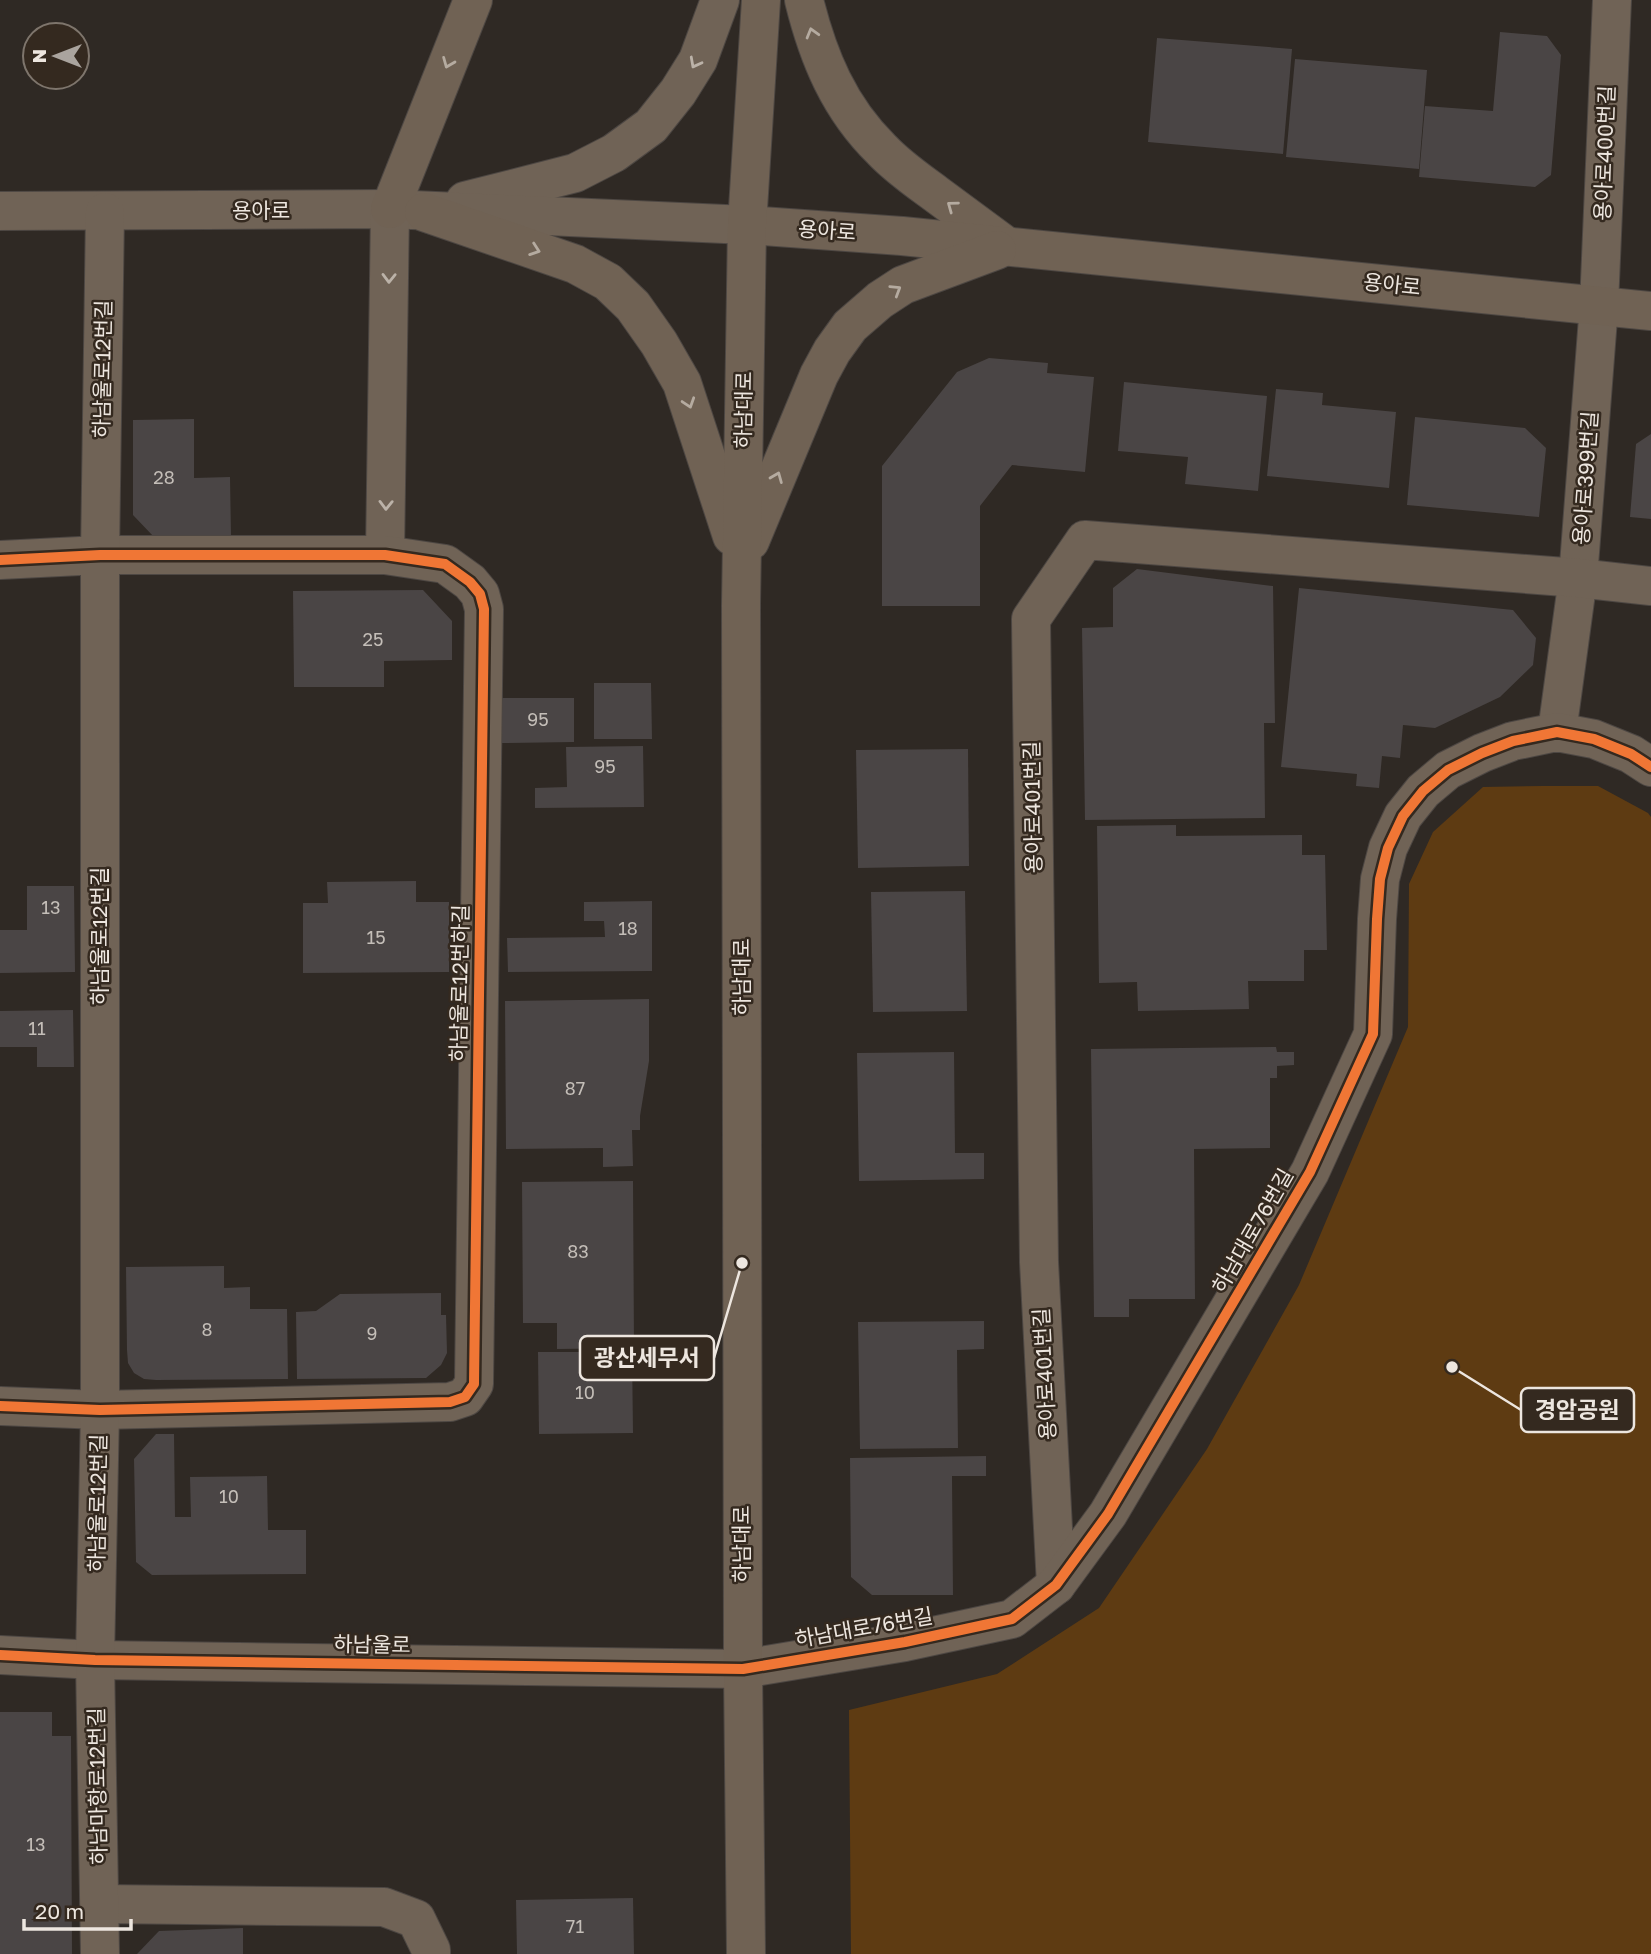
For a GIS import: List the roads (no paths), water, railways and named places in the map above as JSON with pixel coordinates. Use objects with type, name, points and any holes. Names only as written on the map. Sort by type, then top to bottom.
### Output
[{"type":"main road","points":[[473,0],[407,211],[575,264],[608,282],[633,306],[682,383],[741,563]]},
{"type":"main road","name":"하남대로","points":[[746,1954],[741,563],[747,225],[761,0]]},
{"type":"main road","points":[[804,0],[825,69],[840,96],[880,149],[901,168],[1007,246]]},
{"type":"main road","name":"용아로","points":[[747,225],[1007,246],[1651,311]]},
{"type":"main road","points":[[741,563],[819,376],[832,351],[850,326],[880,300],[903,285],[1007,246]]},
{"type":"street","points":[[385,555],[407,211],[575,173],[614,153],[651,126],[678,92],[698,60],[720,0]]},
{"type":"street","name":"용아로400번길","points":[[1599,305],[1612,0]]},
{"type":"street","name":"용아로","points":[[0,211],[407,211],[747,225]]},
{"type":"street","name":"하남울로12번길","points":[[95,1660],[100,1410],[100,555],[105,212]]},
{"type":"street","name":"용아로399번길","points":[[1556,732],[1578,578],[1599,305]]},
{"type":"street","name":"용아로401번길","points":[[1056,1585],[1039,1262],[1031,619],[1086,540],[1578,578]]},
{"type":"street","name":"하남울로12번하길","points":[[0,560],[100,555],[385,555],[445,564],[470,582],[480,594],[484,609],[474,1384],[465,1396],[450,1402],[100,1410]]},
{"type":"street","points":[[1578,578],[1651,586]]},
{"type":"street","name":"하남대로76번길","points":[[743,1669],[905,1642],[1012,1619],[1056,1585],[1108,1514],[1310,1172],[1373,1034],[1380,879],[1388,848],[1404,816],[1423,791],[1448,771],[1482,752],[1513,741],[1556,732],[1594,739],[1631,754],[1651,767]]},
{"type":"street","points":[[0,1406],[100,1410]]},
{"type":"street","name":"하남울로","points":[[0,1655],[95,1660],[743,1669]]},
{"type":"street","name":"하남마항로12번길","points":[[95,1660],[100,1954]]},
{"type":"street","points":[[100,1904],[384,1907],[416,1919],[431,1954]]},
{"type":"place","name":"광산세무서","points":[[742,1263]]},
{"type":"place","name":"경암공원","points":[[1452,1367]]}]
